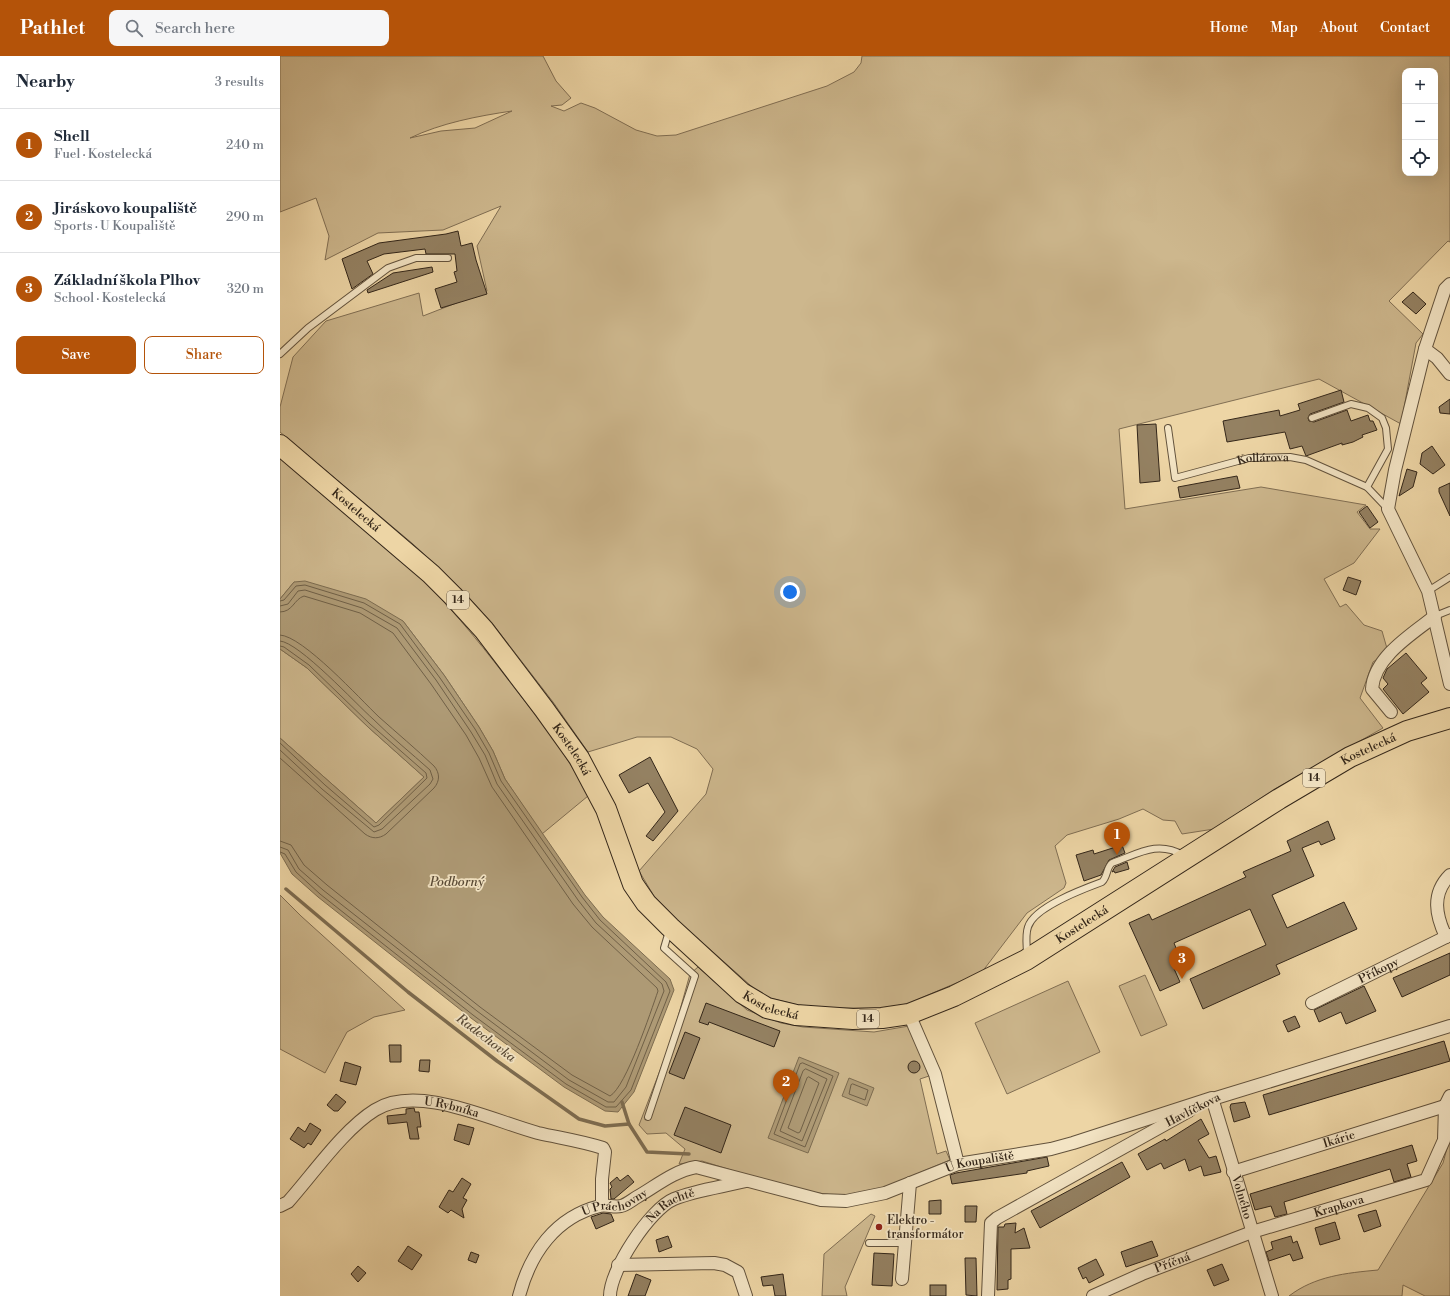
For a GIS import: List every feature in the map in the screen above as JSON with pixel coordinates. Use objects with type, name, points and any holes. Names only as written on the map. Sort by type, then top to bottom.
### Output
[{"type":"main road","name":"Kostelecká","points":[[280,445],[431,574],[484,630],[579,758],[606,809],[633,884],[646,903],[670,928],[742,993],[767,1008],[796,1016],[852,1019],[882,1018],[909,1014],[954,996],[1026,960],[1279,799],[1350,757],[1407,731],[1450,718]]},
{"type":"street","points":[[1388,509],[1395,470],[1425,349],[1445,289],[1450,284]]},
{"type":"street","points":[[1425,349],[1437,358],[1450,374]]},
{"type":"street","name":"Kollárova","points":[[1388,509],[1428,591],[1450,684]]},
{"type":"street","points":[[1391,712],[1372,689],[1372,680],[1384,661],[1401,643],[1435,616]]},
{"type":"street","name":"Příkopy","points":[[1312,1003],[1448,936],[1437,918],[1436,909],[1438,895],[1450,875]]},
{"type":"street","points":[[909,1014],[935,1074],[958,1164]]},
{"type":"street","name":"Havlíčkova","points":[[988,1296],[989,1230],[991,1223],[997,1218],[1212,1098],[1450,1026]]},
{"type":"street","name":"U Koupaliště","points":[[747,1180],[821,1200],[846,1201],[885,1193],[958,1164],[1051,1149],[1212,1098]]},
{"type":"street","name":"Volného","points":[[1212,1098],[1233,1172],[1272,1296]]},
{"type":"street","name":"U Rybníka","points":[[280,1206],[288,1202],[341,1139],[374,1110],[385,1105],[402,1101],[422,1100],[477,1113],[537,1132],[603,1148],[605,1152],[602,1179],[602,1205]]},
{"type":"street","name":"Ikárie","points":[[1233,1172],[1448,1101]]},
{"type":"street","name":"Krapkova","points":[[1252,1232],[1426,1180],[1444,1140],[1448,1101]]},
{"type":"street","name":"U Práchovny","points":[[519,1296],[525,1274],[543,1242],[559,1226],[584,1211],[602,1205],[621,1206],[682,1170],[696,1167],[747,1180]]},
{"type":"street","name":"Na Rachtě","points":[[610,1296],[613,1277],[618,1266],[653,1215],[662,1206],[674,1199],[747,1180]]},
{"type":"street","points":[[902,1279],[910,1183]]},
{"type":"street","name":"Příčná","points":[[1093,1296],[1142,1274],[1252,1232]]},
{"type":"street","points":[[618,1266],[714,1263],[725,1265],[738,1272],[746,1296]]},
{"type":"lane","points":[[280,354],[308,328],[388,268],[416,258],[448,258]]},
{"type":"lane","points":[[1312,418],[1351,404],[1368,408],[1382,418],[1386,428],[1388,449],[1367,487]]},
{"type":"lane","name":"Kollárova","points":[[1168,428],[1175,478],[1249,458],[1290,457],[1306,460],[1367,487],[1388,509]]},
{"type":"lane","points":[[1428,591],[1450,577]]},
{"type":"lane","points":[[1435,616],[1450,610]]},
{"type":"lane","points":[[1026,960],[1028,926],[1042,910],[1064,897],[1102,882],[1106,877],[1108,869],[1112,863],[1157,847],[1174,850],[1188,858]]},
{"type":"lane","points":[[648,1117],[696,976],[664,948],[670,928]]},
{"type":"lane","points":[[869,1243],[904,1243]]},
{"type":"shaded area","points":[[280,56],[543,56],[556,81],[571,98],[562,105],[551,106],[564,111],[581,103],[595,108],[636,130],[657,136],[676,135],[827,86],[854,72],[861,63],[862,56],[1450,56],[1450,242],[1448,241],[1389,301],[1423,334],[1416,343],[1401,424],[1319,379],[1119,429],[1125,509],[1261,487],[1366,505],[1357,512],[1370,529],[1380,529],[1354,563],[1324,579],[1340,607],[1346,604],[1364,625],[1382,631],[1388,652],[1373,662],[1360,698],[1383,728],[1273,790],[1214,829],[1182,834],[1175,821],[1163,820],[1143,809],[1119,819],[1067,835],[1055,846],[1066,883],[1064,888],[1027,913],[982,972],[907,1004],[881,1008],[823,1008],[798,1005],[770,998],[759,993],[677,920],[654,896],[639,871],[706,794],[713,769],[697,749],[671,737],[637,737],[588,752],[553,702],[492,623],[461,589],[413,544],[280,432],[280,407],[293,357],[326,321],[419,293],[423,316],[487,291],[477,246],[501,206],[443,230],[378,233],[325,260],[329,236],[316,198],[280,212]],"holes":[[[512,111],[475,128],[441,131],[410,138],[434,128],[460,121]]]},
{"type":"shaded area","points":[[280,458],[424,581],[437,594],[483,648],[555,741],[581,782],[588,796],[542,834],[505,779],[493,751],[479,727],[444,675],[403,621],[294,582],[280,599]]},
{"type":"shaded area","points":[[280,649],[307,668],[368,727],[424,777],[376,823],[280,738]]},
{"type":"shaded area","points":[[280,895],[301,916],[405,1010],[374,1017],[347,1032],[325,1073],[280,1049]]},
{"type":"shaded area","points":[[698,967],[747,1010],[781,1023],[803,1027],[874,1032],[909,1026],[929,1076],[920,1079],[937,1154],[946,1151],[950,1160],[873,1192],[845,1197],[792,1189],[702,1161],[679,1164],[685,1149],[666,1133],[647,1134],[639,1125],[671,1042],[690,974]]},
{"type":"shaded area","points":[[1145,975],[1167,1025],[1141,1036],[1119,986]]},
{"type":"shaded area","points":[[1068,981],[1100,1052],[1007,1094],[975,1023]]},
{"type":"shaded area","points":[[1450,1137],[1450,1296],[1425,1296],[1403,1285],[1402,1296],[1289,1296],[1299,1289],[1320,1280],[1343,1274],[1378,1270],[1443,1163]]},
{"type":"shaded area","points":[[871,1214],[875,1216],[845,1287],[847,1296],[822,1296],[824,1254]]},
{"type":"water","name":"Podborný","points":[[305,581],[366,599],[403,621],[444,675],[479,727],[493,751],[505,779],[585,895],[603,917],[670,979],[674,990],[634,1092],[618,1112],[605,1111],[564,1087],[471,1018],[318,897],[292,874],[280,853],[280,738],[376,823],[424,777],[368,727],[307,668],[280,649],[280,599],[294,582]]},
{"type":"water","points":[[799,1057],[839,1073],[808,1153],[768,1138]]},
{"type":"water","points":[[849,1078],[874,1088],[867,1106],[842,1096]]},
{"type":"building","points":[[458,231],[461,246],[472,243],[487,294],[441,308],[435,289],[457,282],[454,272],[457,271],[455,254],[426,254],[425,249],[384,254],[367,261],[373,274],[352,289],[342,259],[379,243]]},
{"type":"building","points":[[432,267],[433,272],[368,293],[367,290],[393,273]]},
{"type":"building","points":[[1413,292],[1426,304],[1416,314],[1402,302]]},
{"type":"building","points":[[1341,390],[1344,402],[1310,414],[1308,418],[1309,421],[1314,422],[1347,410],[1351,421],[1368,415],[1370,421],[1373,421],[1377,430],[1362,435],[1363,437],[1353,442],[1342,445],[1342,443],[1306,456],[1302,446],[1290,449],[1285,432],[1227,442],[1223,421],[1279,410],[1280,416],[1300,410],[1298,404]]},
{"type":"building","points":[[1450,399],[1450,414],[1440,413],[1439,407]]},
{"type":"building","points":[[1156,424],[1160,481],[1140,483],[1137,425]]},
{"type":"building","points":[[1432,446],[1445,465],[1433,474],[1420,464],[1422,453]]},
{"type":"building","points":[[1407,469],[1417,472],[1413,487],[1399,496]]},
{"type":"building","points":[[1237,476],[1240,488],[1180,498],[1178,487]]},
{"type":"building","points":[[1450,483],[1450,516],[1439,492],[1439,488]]},
{"type":"building","points":[[1367,506],[1378,522],[1370,528],[1359,512]]},
{"type":"building","points":[[1348,577],[1361,581],[1356,595],[1343,590]]},
{"type":"building","points":[[1406,653],[1427,678],[1421,683],[1429,692],[1403,714],[1383,689],[1388,684],[1383,678],[1387,669]]},
{"type":"building","points":[[650,757],[678,811],[653,841],[646,836],[665,812],[648,783],[629,793],[619,775]]},
{"type":"building","points":[[1328,821],[1335,839],[1321,845],[1319,841],[1302,848],[1314,876],[1272,895],[1287,928],[1344,902],[1357,929],[1276,965],[1280,974],[1203,1009],[1190,979],[1266,945],[1250,909],[1174,943],[1180,958],[1171,962],[1180,982],[1160,991],[1129,923],[1149,914],[1152,920],[1246,877],[1243,872],[1291,851],[1287,841]]},
{"type":"building","points":[[1122,845],[1125,853],[1109,860],[1101,875],[1084,881],[1076,855],[1093,850],[1094,854]]},
{"type":"building","points":[[1127,862],[1129,869],[1115,873],[1114,871],[1112,872],[1115,867]]},
{"type":"building","points":[[1450,953],[1450,975],[1402,997],[1393,978]]},
{"type":"building","points":[[1364,986],[1376,1011],[1346,1024],[1341,1012],[1319,1022],[1314,1010]]},
{"type":"building","points":[[706,1003],[780,1031],[774,1047],[709,1022],[708,1025],[699,1022]]},
{"type":"building","points":[[1295,1016],[1300,1027],[1288,1032],[1283,1021]]},
{"type":"building","points":[[685,1032],[700,1038],[684,1079],[669,1073]]},
{"type":"building","points":[[1444,1041],[1450,1061],[1269,1115],[1263,1095]]},
{"type":"building","points":[[389,1045],[401,1045],[401,1062],[390,1062]]},
{"type":"building","points":[[420,1060],[430,1060],[429,1072],[419,1071]]},
{"type":"building","points":[[914,1061],[918,1063],[920,1067],[918,1071],[914,1073],[910,1071],[908,1067],[910,1063]]},
{"type":"building","points":[[345,1062],[361,1067],[356,1085],[340,1081]]},
{"type":"building","points":[[336,1094],[346,1102],[338,1111],[334,1111],[327,1105]]},
{"type":"building","points":[[1245,1102],[1250,1117],[1234,1122],[1230,1107],[1231,1104]]},
{"type":"building","points":[[685,1107],[731,1125],[721,1153],[674,1135]]},
{"type":"building","points":[[414,1108],[415,1112],[419,1112],[421,1127],[417,1127],[419,1139],[410,1139],[407,1122],[388,1124],[387,1116],[406,1114],[406,1109]]},
{"type":"building","points":[[1201,1119],[1209,1134],[1198,1140],[1209,1158],[1216,1156],[1221,1172],[1204,1176],[1201,1166],[1189,1171],[1185,1159],[1164,1169],[1161,1163],[1147,1170],[1138,1154],[1165,1139],[1166,1141]]},
{"type":"building","points":[[310,1123],[321,1130],[311,1145],[308,1143],[304,1148],[290,1139],[298,1127],[305,1132]]},
{"type":"building","points":[[458,1124],[474,1128],[469,1145],[454,1140]]},
{"type":"building","points":[[1412,1145],[1417,1161],[1407,1164],[1411,1177],[1394,1182],[1390,1169],[1284,1202],[1287,1214],[1275,1217],[1271,1206],[1255,1210],[1250,1194]]},
{"type":"building","points":[[1047,1157],[1049,1166],[1027,1171],[1027,1173],[952,1184],[950,1175],[956,1173]]},
{"type":"building","points":[[1122,1162],[1130,1177],[1040,1228],[1031,1211]]},
{"type":"building","points":[[628,1175],[634,1182],[614,1199],[611,1199],[610,1189],[612,1187],[610,1183],[617,1177],[620,1181]]},
{"type":"building","points":[[462,1178],[471,1184],[463,1198],[467,1200],[462,1209],[464,1218],[451,1210],[448,1213],[439,1207],[449,1190],[453,1192]]},
{"type":"building","points":[[941,1200],[941,1214],[929,1214],[929,1201]]},
{"type":"building","points":[[965,1206],[977,1206],[976,1222],[965,1222]]},
{"type":"building","points":[[1376,1210],[1381,1226],[1364,1232],[1358,1215]]},
{"type":"building","points":[[603,1213],[611,1214],[614,1221],[596,1229],[591,1217]]},
{"type":"building","points":[[1335,1222],[1340,1239],[1320,1245],[1315,1228]]},
{"type":"building","points":[[1016,1223],[1015,1233],[1024,1228],[1030,1248],[1011,1249],[1011,1279],[1008,1280],[1008,1289],[997,1290],[998,1227],[1004,1227],[1005,1224]]},
{"type":"building","points":[[668,1236],[672,1247],[659,1252],[656,1240]]},
{"type":"building","points":[[1291,1236],[1293,1243],[1297,1241],[1303,1258],[1293,1261],[1290,1254],[1269,1261],[1266,1252],[1273,1249],[1271,1242]]},
{"type":"building","points":[[1152,1241],[1158,1256],[1126,1267],[1121,1252]]},
{"type":"building","points":[[408,1246],[422,1255],[412,1270],[398,1261]]},
{"type":"building","points":[[471,1252],[479,1255],[476,1263],[468,1260]]},
{"type":"building","points":[[874,1253],[894,1254],[892,1286],[872,1285]]},
{"type":"building","points":[[965,1258],[976,1258],[977,1296],[966,1295]]},
{"type":"building","points":[[1096,1259],[1104,1275],[1089,1283],[1086,1277],[1083,1279],[1078,1268]]},
{"type":"building","points":[[1222,1264],[1229,1280],[1214,1286],[1207,1270]]},
{"type":"building","points":[[358,1266],[366,1273],[358,1282],[351,1274]]},
{"type":"building","points":[[636,1274],[651,1280],[645,1296],[628,1296]]},
{"type":"building","points":[[783,1274],[786,1296],[775,1296],[773,1285],[763,1286],[761,1277]]},
{"type":"building","points":[[930,1285],[946,1285],[946,1296],[930,1296]]},
{"type":"waterway","name":"Radechovka","points":[[286,889],[408,992],[497,1061],[579,1119],[605,1126],[629,1124]]},
{"type":"waterway","name":"Radechovka","points":[[622,1102],[629,1124],[647,1152],[689,1154]]},
{"type":"place","name":"Shell","points":[[1117,855]]},
{"type":"place","name":"Základní škola Plhov","points":[[1182,979]]},
{"type":"place","name":"Jiráskovo koupaliště","points":[[786,1102]]},
{"type":"place","name":"Elektro - transformátor","points":[[879,1227]]}]
